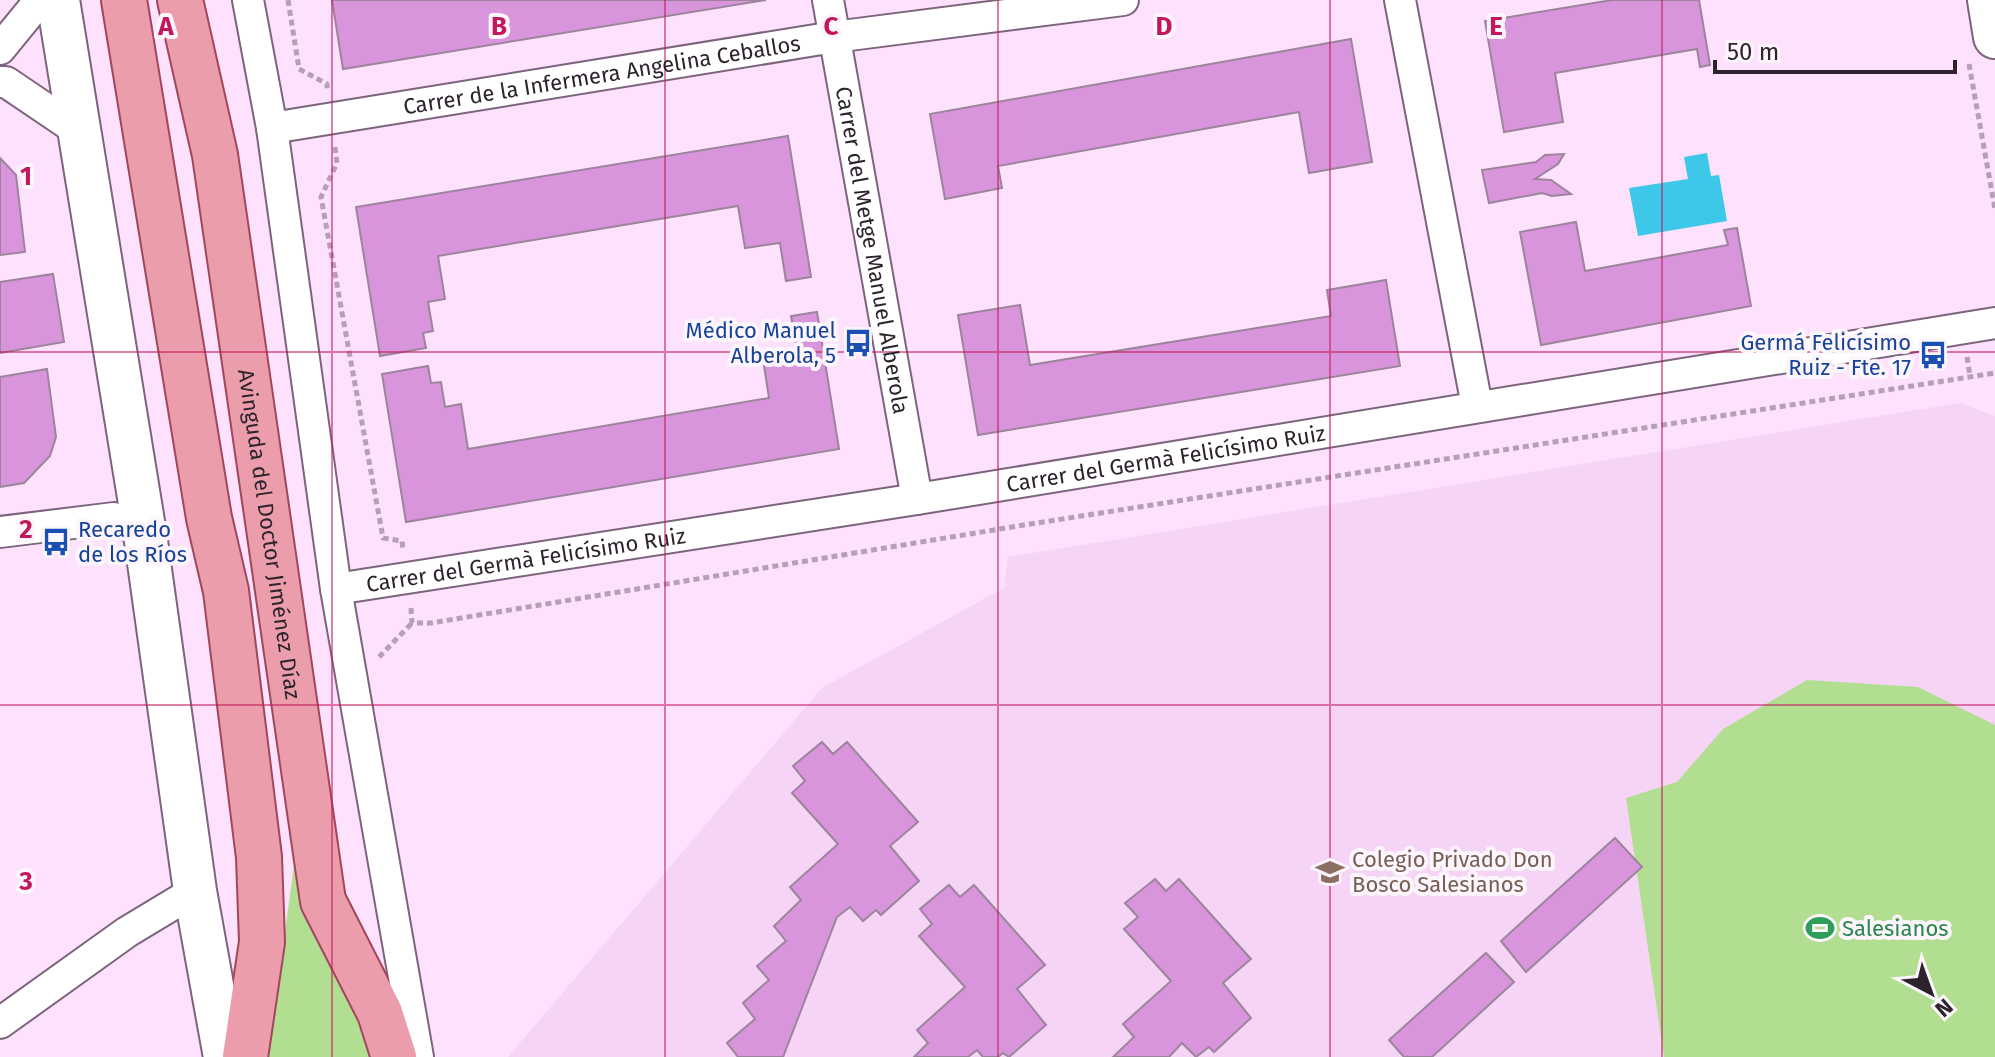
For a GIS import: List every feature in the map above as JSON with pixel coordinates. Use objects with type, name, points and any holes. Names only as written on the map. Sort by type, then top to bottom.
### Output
[{"type":"main road","points":[[124,0],[209,518],[226,591],[259,857],[262,942],[245,1057]]},
{"type":"main road","name":"Avinguda del Doctor Jiménez Díaz","points":[[183,13],[215,155],[323,901],[380,1013],[394,1057]]},
{"type":"street","points":[[0,49],[40,0]]},
{"type":"street","points":[[58,0],[145,534],[195,891],[225,1057]]},
{"type":"street","points":[[248,0],[272,128],[336,589],[418,1057]]},
{"type":"street","name":"Carrer del Metge Manuel Alberola","points":[[828,0],[917,499]]},
{"type":"street","name":"Carrer de la Infermera Angelina Ceballos","points":[[272,128],[834,37],[1123,0]]},
{"type":"street","points":[[1400,0],[1477,406]]},
{"type":"street","points":[[1982,48],[1989,0]]},
{"type":"street","points":[[0,82],[6,82],[77,130]]},
{"type":"street","name":"Carrer del Germà Felicísimo Ruiz","points":[[336,589],[917,499],[1995,323]]},
{"type":"street","points":[[0,532],[114,518],[145,534]]},
{"type":"street","points":[[0,1023],[127,932],[195,891]]},
{"type":"path","points":[[288,0],[299,69],[327,84],[337,163],[321,197],[383,538],[402,541],[409,578],[412,623],[431,623],[1008,528],[1995,373]]},
{"type":"path","points":[[1982,48],[1995,209]]},
{"type":"shaded area","name":"Colegio Privado Don Bosco Salesianos","points":[[1960,403],[1995,416],[1995,1057],[508,1057],[822,688],[1004,588],[1008,557]]},
{"type":"green space","name":"Salesianos","points":[[1807,680],[1918,687],[1995,725],[1995,1057],[1664,1057],[1626,798],[1677,782],[1723,729]]},
{"type":"green space","points":[[294,865],[304,891],[378,1057],[268,1057]]},
{"type":"water","points":[[1707,153],[1711,176],[1719,175],[1727,221],[1638,236],[1629,188],[1688,179],[1684,157]]},
{"type":"building","points":[[332,0],[766,0],[343,69]]},
{"type":"building","points":[[1612,0],[1699,0],[1710,65],[1700,67],[1697,49],[1555,73],[1563,122],[1504,132],[1485,21]]},
{"type":"building","points":[[1351,39],[1372,162],[1309,173],[1299,112],[998,166],[1002,188],[945,199],[930,114]]},
{"type":"building","points":[[788,136],[811,277],[786,281],[780,243],[745,248],[738,206],[438,256],[445,299],[428,302],[433,331],[423,333],[426,348],[380,356],[356,207]]},
{"type":"building","points":[[1564,154],[1558,164],[1535,179],[1551,180],[1571,194],[1552,196],[1542,193],[1489,203],[1482,170],[1536,162],[1545,155]]},
{"type":"building","points":[[0,158],[16,175],[25,252],[0,255]]},
{"type":"building","points":[[1576,222],[1585,271],[1728,245],[1724,230],[1737,228],[1751,306],[1541,345],[1520,232]]},
{"type":"building","points":[[53,274],[64,342],[0,353],[0,282]]},
{"type":"building","points":[[1386,280],[1400,366],[978,435],[958,315],[1020,305],[1030,365],[1331,316],[1327,290]]},
{"type":"building","points":[[817,312],[839,449],[406,522],[382,374],[428,366],[431,383],[441,382],[445,407],[461,404],[468,449],[769,398],[763,359],[798,353],[791,316]]},
{"type":"building","points":[[47,369],[56,437],[50,456],[24,483],[0,487],[0,377]]},
{"type":"building","points":[[822,742],[833,754],[847,742],[918,822],[890,846],[919,881],[881,915],[876,910],[863,921],[850,907],[837,917],[783,1057],[738,1057],[727,1043],[755,1019],[743,1003],[769,980],[757,966],[786,941],[774,926],[801,900],[790,887],[838,844],[792,793],[805,781],[793,766]]},
{"type":"building","points":[[1615,838],[1642,867],[1526,972],[1501,941]]},
{"type":"building","points":[[1155,879],[1166,891],[1179,879],[1251,959],[1223,983],[1251,1018],[1214,1052],[1209,1047],[1196,1057],[1182,1043],[1169,1057],[1113,1057],[1134,1037],[1123,1024],[1171,981],[1124,929],[1138,917],[1125,903]]},
{"type":"building","points":[[949,885],[960,897],[974,885],[1045,965],[1017,989],[1046,1025],[1009,1057],[1003,1053],[998,1057],[983,1057],[977,1050],[968,1057],[914,1057],[928,1043],[917,1030],[965,987],[919,936],[932,924],[920,909]]},
{"type":"building","points":[[1486,953],[1514,982],[1432,1057],[1404,1057],[1389,1040]]},
{"type":"place","name":"Médico Manuel Alberola, 5","points":[[858,343]]},
{"type":"place","name":"Germá Felicísimo Ruiz - Fte. 17","points":[[1933,355]]},
{"type":"place","name":"Recaredo de los Ríos","points":[[56,542]]},
{"type":"place","name":"Colegio Privado Don Bosco Salesianos","points":[[1330,872]]},
{"type":"place","name":"Salesianos","points":[[1820,928]]}]
